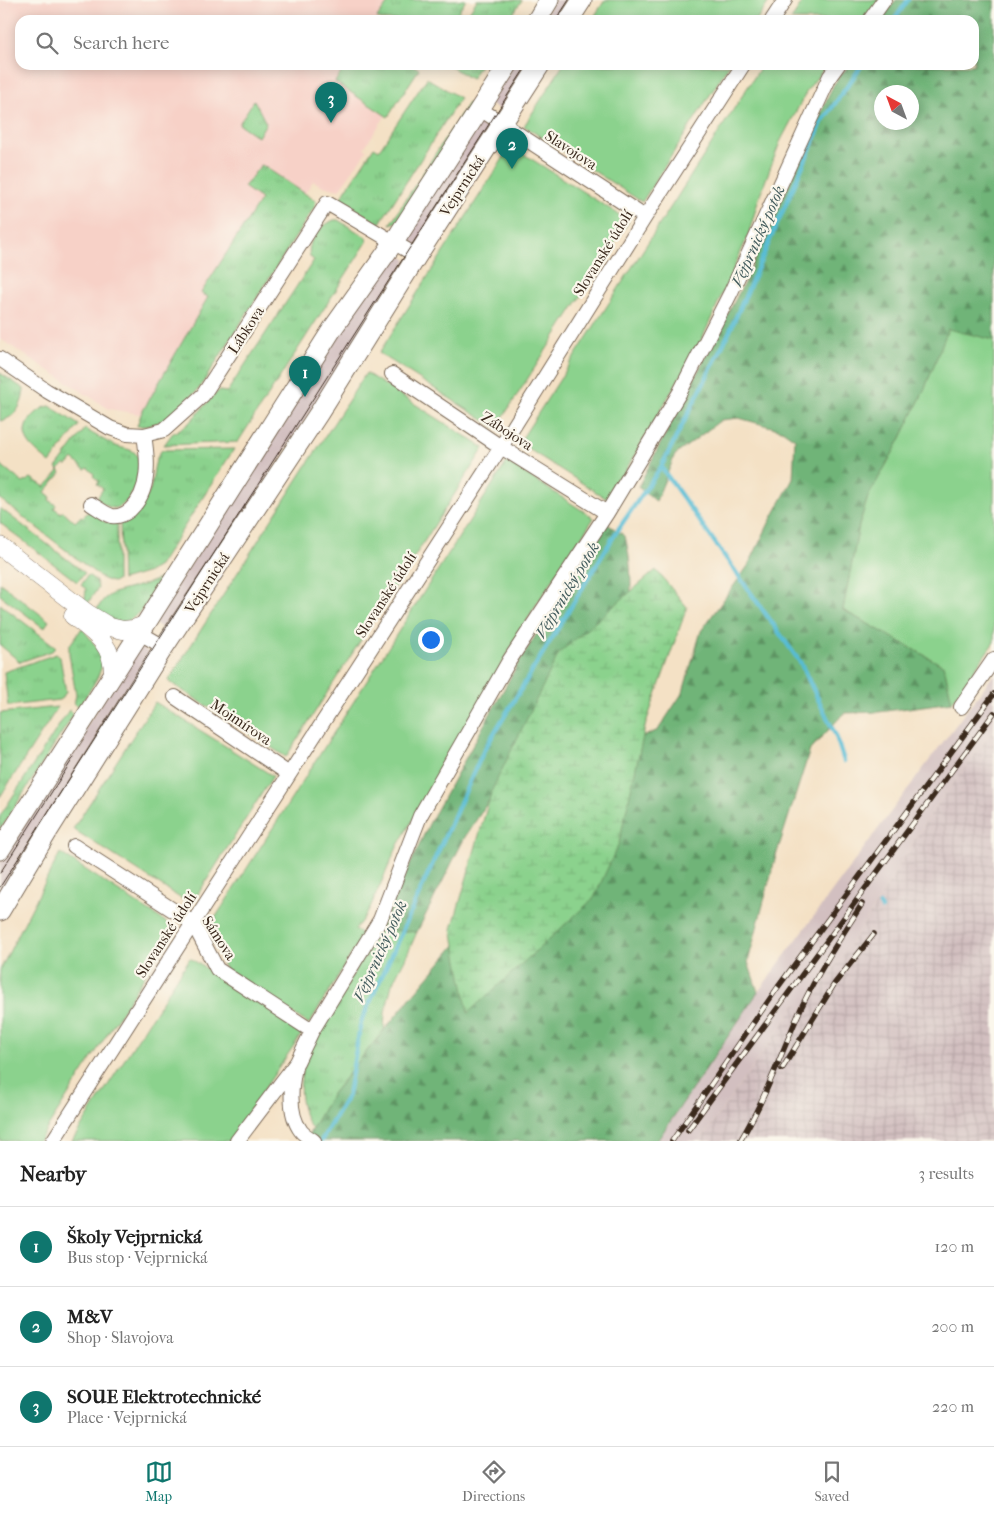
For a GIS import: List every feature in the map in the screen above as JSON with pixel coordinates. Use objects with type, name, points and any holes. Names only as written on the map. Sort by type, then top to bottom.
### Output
[{"type":"main road","points":[[539,15],[549,0]]},
{"type":"main road","points":[[572,15],[582,0]]},
{"type":"main road","name":"Vejprnická","points":[[0,850],[328,337],[394,242],[505,70]]},
{"type":"main road","name":"Vejprnická","points":[[0,911],[48,831],[164,648],[319,413],[416,256],[537,70]]},
{"type":"street","points":[[775,15],[784,0]]},
{"type":"street","points":[[874,15],[884,0]]},
{"type":"street","name":"Slovanské údolí","points":[[54,1141],[740,70]]},
{"type":"street","points":[[311,1139],[301,1131],[298,1125],[291,1096],[292,1081],[297,1062],[312,1031],[380,920],[420,816],[509,661],[607,513],[680,392],[731,292],[834,70]]},
{"type":"street","name":"Slavojova","points":[[480,109],[644,217]]},
{"type":"street","name":"Lábkova","points":[[0,359],[47,391],[110,428],[127,434],[144,435],[164,430],[203,395],[326,203],[394,242]]},
{"type":"street","points":[[394,242],[416,256]]},
{"type":"street","name":"Zábojova","points":[[392,374],[500,447],[607,513]]},
{"type":"street","points":[[91,504],[111,515],[118,516],[135,505],[145,484],[147,462],[144,435]]},
{"type":"street","points":[[0,546],[101,622],[117,629],[140,629],[164,648]]},
{"type":"street","points":[[0,559],[96,634],[106,645],[111,656],[113,675]]},
{"type":"street","points":[[962,707],[994,659]]},
{"type":"street","name":"Mojmírova","points":[[175,697],[289,774]]},
{"type":"street","name":"Sámova","points":[[74,846],[192,923],[217,969],[312,1031]]},
{"type":"street","points":[[237,1141],[297,1062]]},
{"type":"shaded area","points":[[0,0],[390,0],[379,15],[15,15],[15,70],[343,70],[335,82],[386,115],[364,148],[367,150],[339,190],[313,181],[157,417],[109,409],[0,339]]},
{"type":"shaded area","points":[[555,0],[575,0],[565,15],[545,15]]},
{"type":"shaded area","points":[[510,70],[530,70],[503,112],[489,103]]},
{"type":"shaded area","points":[[477,122],[491,131],[416,247],[402,238]]},
{"type":"shaded area","points":[[393,251],[407,260],[169,633],[153,622]]},
{"type":"shaded area","points":[[138,645],[153,656],[0,898],[0,863]]},
{"type":"shaded area","points":[[994,674],[994,729],[930,814],[867,919],[807,1008],[795,1004],[788,1017],[700,1141],[657,1141],[758,992]]},
{"type":"shaded area","points":[[994,729],[994,1141],[700,1141],[788,1017],[795,1004],[807,1008],[867,919],[930,814]]},
{"type":"green space","points":[[390,0],[466,0],[456,15],[379,15]]},
{"type":"green space","points":[[477,0],[522,0],[512,15],[467,15]]},
{"type":"green space","points":[[605,0],[770,0],[760,15],[595,15]]},
{"type":"green space","points":[[804,0],[879,0],[867,15],[794,15]]},
{"type":"green space","points":[[896,0],[994,0],[994,340],[948,330],[924,391],[899,442],[868,497],[859,526],[843,610],[944,666],[952,702],[879,712],[844,713],[810,750],[775,859],[748,962],[758,992],[657,1141],[305,1141],[332,1094],[473,924],[604,755],[658,730],[683,692],[701,631],[748,566],[793,479],[795,439],[782,430],[739,418],[721,420],[675,455],[656,501],[638,487],[747,277],[834,84],[845,70],[979,70],[979,15],[885,15]]},
{"type":"green space","points":[[343,70],[418,70],[388,117],[335,82]]},
{"type":"green space","points":[[456,70],[477,70],[471,79]]},
{"type":"green space","points":[[560,70],[726,70],[642,202],[524,126]]},
{"type":"green space","points":[[759,70],[823,70],[808,89],[780,142],[759,198],[748,236],[702,339],[607,499],[519,443]]},
{"type":"green space","points":[[427,78],[460,98],[380,223],[378,223],[340,199],[374,147],[379,150]]},
{"type":"green space","points":[[254,100],[266,123],[258,137],[239,124]]},
{"type":"green space","points":[[468,103],[475,106],[397,222],[390,224]]},
{"type":"green space","points":[[511,146],[629,221],[496,428],[379,353]]},
{"type":"green space","points":[[262,165],[316,201],[315,206],[199,389],[165,420],[147,426],[137,426],[141,414],[208,297],[201,293],[261,199],[244,187]]},
{"type":"green space","points":[[334,220],[338,220],[366,237],[367,242],[238,442],[164,445],[172,434],[188,424],[216,393],[219,391],[227,392],[314,260],[310,257],[309,251],[315,235]]},
{"type":"green space","points":[[948,329],[994,340],[994,642],[952,702],[944,666],[843,610],[859,526],[868,497],[899,442],[924,391]]},
{"type":"green space","points":[[0,373],[24,389],[18,410],[10,417],[0,421]]},
{"type":"green space","points":[[366,373],[484,448],[286,757],[168,681]]},
{"type":"green space","points":[[50,406],[79,425],[50,463],[28,442],[25,430],[27,423],[35,414],[43,408]]},
{"type":"green space","points":[[85,429],[116,446],[134,452],[138,457],[140,465],[139,475],[132,494],[120,507],[113,508],[102,503],[97,498],[103,489],[97,484],[99,481],[88,468],[85,470],[73,459],[67,466],[65,464],[59,470],[61,473],[45,492],[51,497],[49,500],[56,505],[54,508],[61,513],[63,511],[75,522],[89,511],[105,522],[117,523],[117,581],[112,582],[103,579],[0,499],[0,464],[23,483],[31,478],[45,487],[59,471],[56,468]]},
{"type":"green space","points":[[234,449],[159,566],[149,572],[122,580],[120,522],[146,498],[151,486],[158,455],[162,450]]},
{"type":"green space","points":[[507,462],[594,518],[534,608],[398,845],[369,910],[355,930],[363,935],[309,1024],[225,970],[210,926]]},
{"type":"green space","points":[[0,508],[85,573],[77,582],[0,523]]},
{"type":"green space","points":[[606,523],[625,536],[629,554],[630,608],[494,793],[465,837],[417,932],[380,929],[429,824],[519,662]]},
{"type":"green space","points":[[656,570],[687,607],[646,723],[619,843],[594,898],[468,1013],[452,929],[492,790],[559,653]]},
{"type":"green space","points":[[88,575],[96,581],[98,588],[85,607],[86,589],[81,585]]},
{"type":"green space","points":[[164,577],[150,599],[131,619],[116,623],[94,613],[104,599],[113,593]]},
{"type":"green space","points":[[0,583],[49,621],[44,628],[0,595]]},
{"type":"green space","points":[[0,604],[56,647],[52,651],[20,662],[0,645]]},
{"type":"green space","points":[[82,628],[101,654],[102,660],[99,674],[79,707],[74,704],[76,695],[69,646]]},
{"type":"green space","points":[[56,654],[60,657],[66,692],[62,698],[59,700],[8,706],[4,672]]},
{"type":"green space","points":[[155,702],[273,776],[191,905],[73,829]]},
{"type":"green space","points":[[58,707],[0,797],[0,713]]},
{"type":"green space","points":[[69,710],[74,714],[0,830],[0,816]]},
{"type":"green space","points":[[60,853],[175,928],[39,1141],[0,1141],[0,970]]},
{"type":"green space","points":[[380,929],[417,932],[392,984],[385,1012],[384,1030],[332,1094],[312,1129],[305,1117],[301,1095],[301,1080],[305,1064],[312,1044],[322,1025]]},
{"type":"green space","points":[[190,958],[303,1032],[229,1141],[72,1141]]},
{"type":"waterway","name":"Vejprnický potok","points":[[898,15],[908,0]]},
{"type":"waterway","name":"Vejprnický potok","points":[[321,1141],[348,1095],[361,1022],[484,750],[617,531],[661,467],[728,335],[822,122],[858,70]]},
{"type":"waterway","points":[[661,467],[800,662],[836,736],[844,761]]},
{"type":"waterway","points":[[880,905],[882,909]]},
{"type":"tram line","points":[[559,15],[569,0]]},
{"type":"tram line","points":[[0,887],[524,70]]},
{"type":"tram line","points":[[0,873],[74,757]]},
{"type":"railway","points":[[672,1141],[778,987],[994,694]]},
{"type":"railway","points":[[688,1130],[994,713]]},
{"type":"railway","points":[[740,1141],[766,1091],[802,1006],[862,904]]},
{"type":"railway","points":[[782,1069],[835,983],[874,934]]},
{"type":"place","name":"SOUE Elektrotechnické","points":[[331,123]]},
{"type":"place","name":"M&V","points":[[512,169]]},
{"type":"place","name":"Školy Vejprnická","points":[[305,397]]}]
